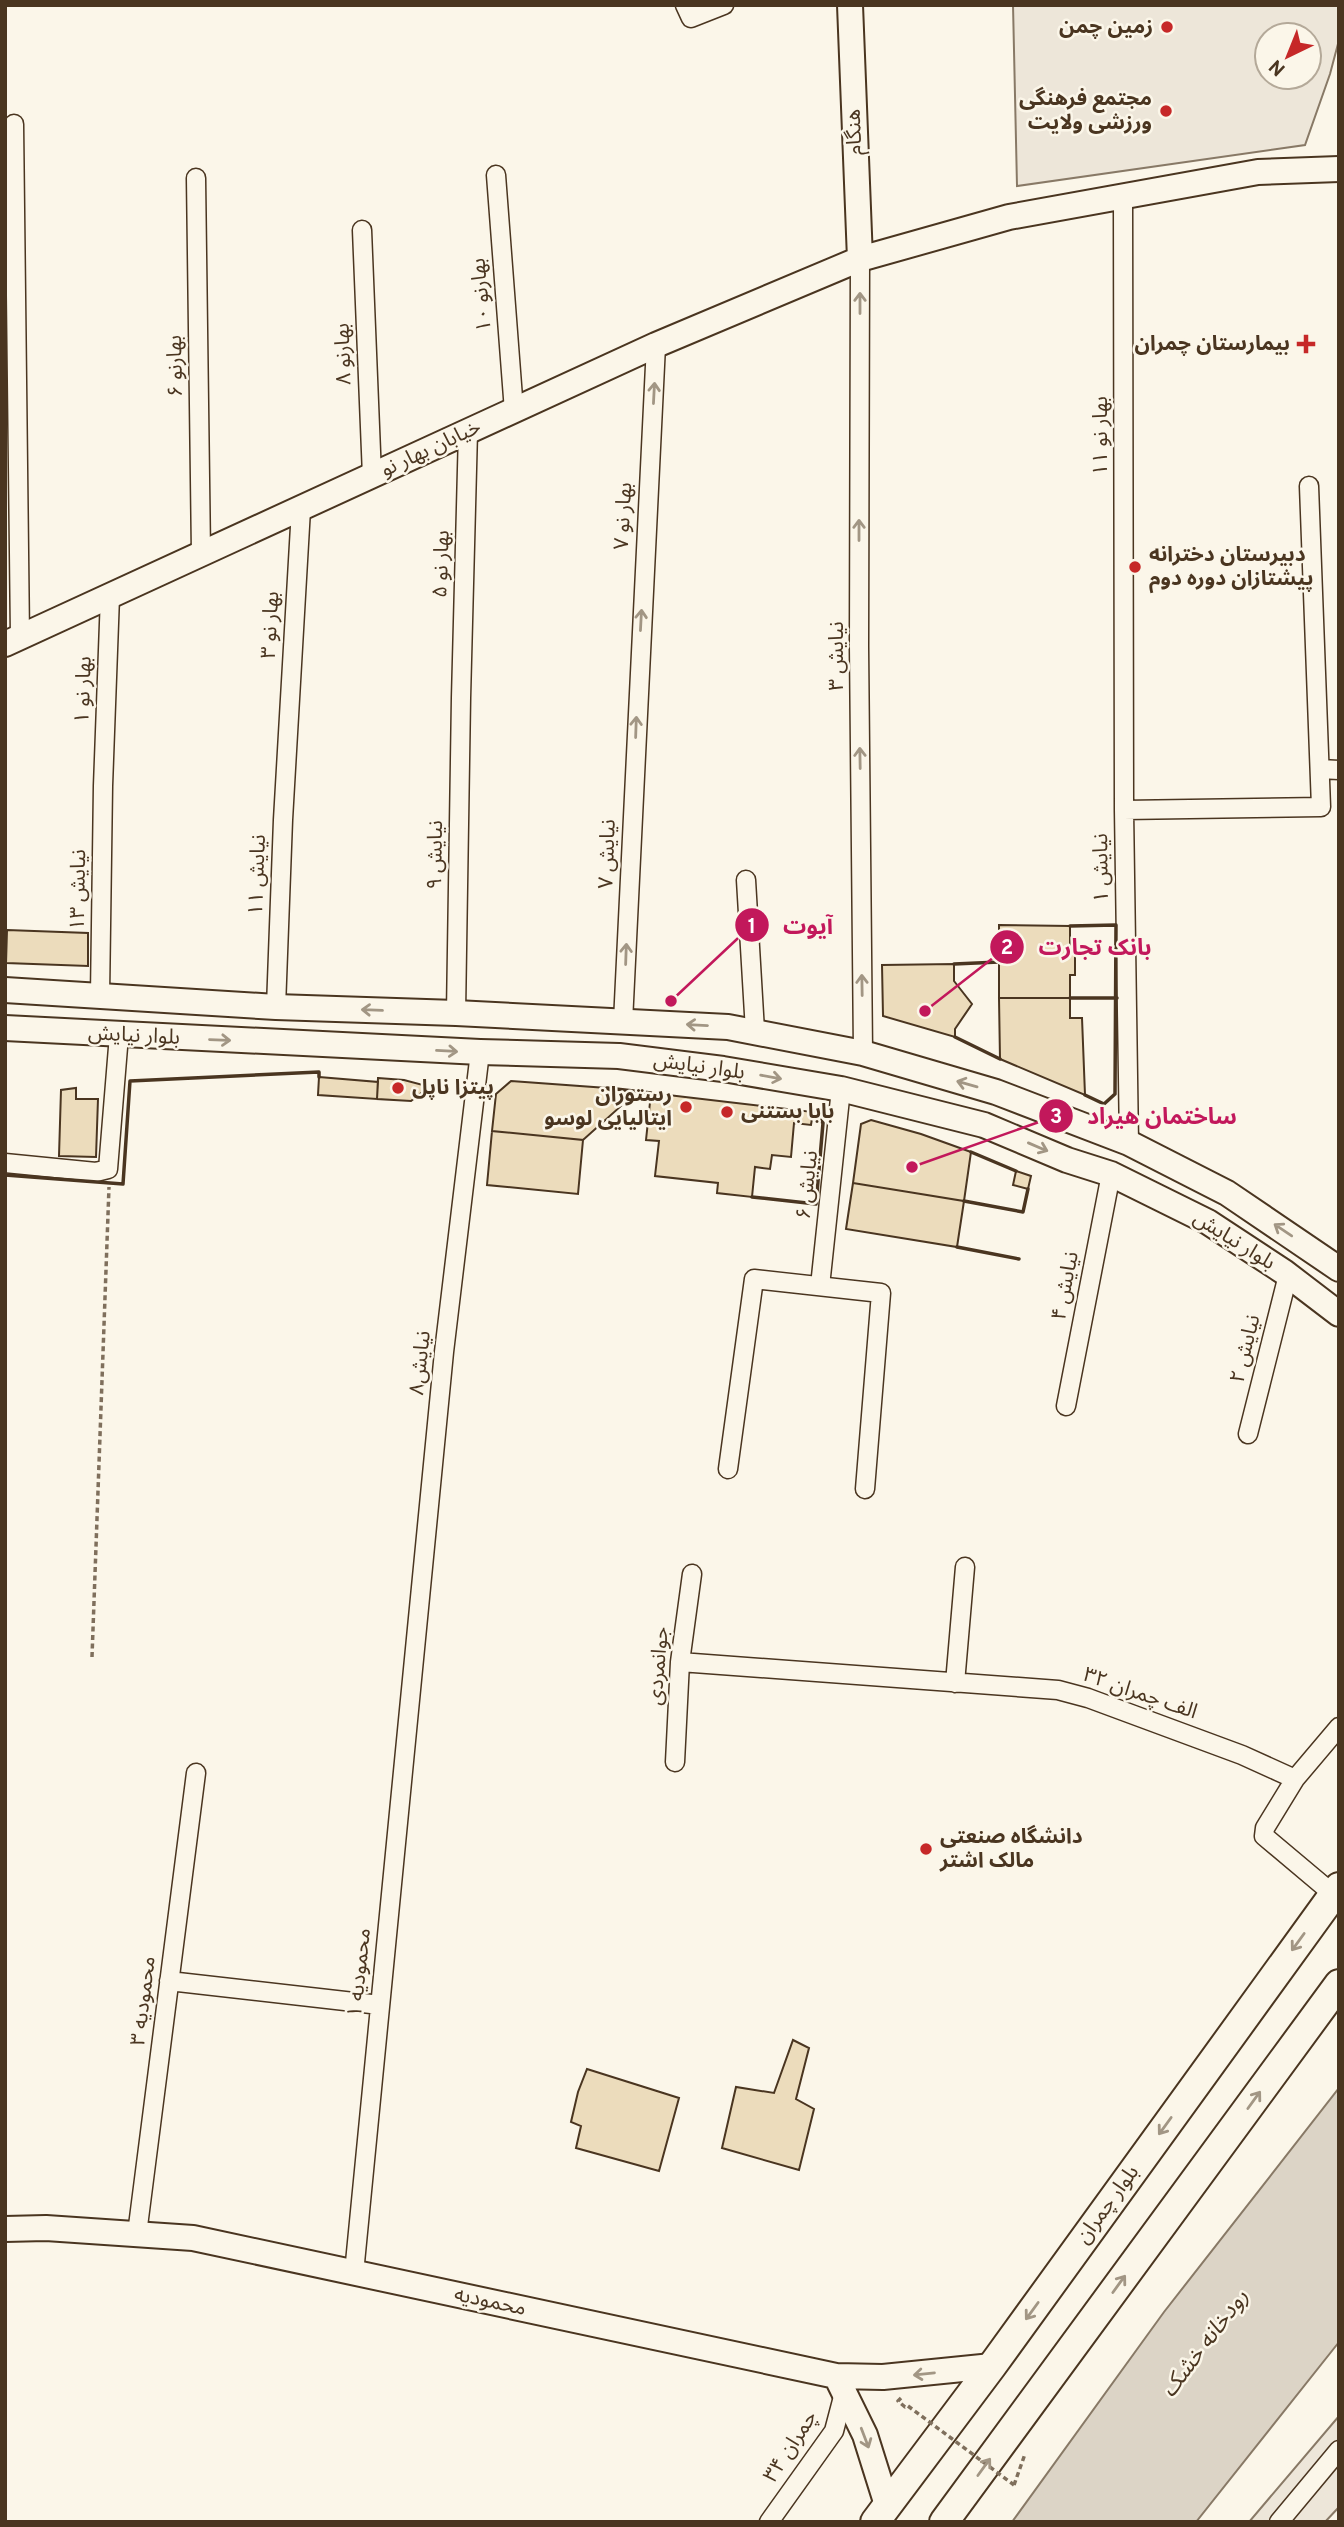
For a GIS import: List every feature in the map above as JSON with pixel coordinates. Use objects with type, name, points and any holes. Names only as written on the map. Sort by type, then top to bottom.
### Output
[{"type":"main road","name":"بلوار چمران","points":[[881,2513],[992,2366],[1336,1890]]},
{"type":"main road","points":[[944,2522],[1339,1984]]},
{"type":"street","points":[[685,5],[691,18],[724,5]]},
{"type":"street","name":"هنگام","points":[[850,5],[860,259]]},
{"type":"street","points":[[13,640],[14,124]]},
{"type":"street","name":"خیابان بهار نو","points":[[13,640],[656,345],[860,259],[1009,218],[1123,196],[1258,172],[1339,169]]},
{"type":"street","name":"۱۰ بهارنو","points":[[496,175],[514,411]]},
{"type":"street","name":"۶ بهارنو","points":[[196,178],[201,554]]},
{"type":"street","name":"۱۱ بهار نو","points":[[1123,196],[1124,676]]},
{"type":"street","name":"۸ بهارنو","points":[[362,230],[372,476]]},
{"type":"street","name":"نیایش ۳","points":[[860,259],[859,646],[863,1053]]},
{"type":"street","name":"۷ بهار نو","points":[[638,688],[656,345]]},
{"type":"street","name":"۵ بهار نو","points":[[461,698],[468,431]]},
{"type":"street","points":[[1124,810],[1321,807],[1309,486]]},
{"type":"street","name":"۳ بهار نو","points":[[287,745],[300,509]]},
{"type":"street","name":"۱ بهار نو","points":[[103,786],[110,596]]},
{"type":"street","name":"نیایش ۱","points":[[1124,676],[1129,1143]]},
{"type":"street","name":"نیایش ۷","points":[[623,1022],[638,688]]},
{"type":"street","name":"نیایش ۹","points":[[456,1013],[461,698]]},
{"type":"street","name":"نیایش ۱۱","points":[[276,1007],[287,745]]},
{"type":"street","points":[[1320,769],[1339,770]]},
{"type":"street","name":"نیایش ۱۳","points":[[100,996],[103,786]]},
{"type":"street","points":[[746,880],[755,1031]]},
{"type":"street","name":"بلوار نیایش","points":[[5,990],[276,1007],[728,1027],[863,1053],[996,1092],[1129,1143],[1227,1193],[1339,1269]]},
{"type":"street","name":"بلوار نیایش","points":[[5,1028],[480,1052],[619,1056],[723,1069],[841,1089],[984,1125],[1067,1160],[1111,1174],[1208,1222],[1288,1275],[1339,1314]]},
{"type":"street","points":[[5,1163],[96,1172],[108,1168],[119,1035]]},
{"type":"street","name":"نیایش۸","points":[[412,1678],[444,1352],[480,1052]]},
{"type":"street","name":"نیایش ۶","points":[[820,1286],[841,1089]]},
{"type":"street","name":"نیایش ۴","points":[[1066,1406],[1111,1174]]},
{"type":"street","name":"نیایش ۲","points":[[1248,1433],[1288,1275]]},
{"type":"street","points":[[728,1469],[754,1279],[881,1293],[865,1489]]},
{"type":"street","points":[[955,1683],[965,1567]]},
{"type":"street","name":"جوانمردی","points":[[675,1762],[680,1662],[692,1574]]},
{"type":"street","name":"۳۲ الف چمران","points":[[680,1662],[1058,1690],[1073,1693],[1242,1755],[1295,1779]]},
{"type":"street","name":"۱ محمودیه","points":[[354,2273],[412,1678]]},
{"type":"street","points":[[1336,1890],[1264,1836],[1265,1828],[1295,1779],[1339,1727]]},
{"type":"street","name":"۳ محمودیه","points":[[137,2234],[196,1773]]},
{"type":"street","points":[[169,1981],[380,2005]]},
{"type":"street","name":"محمودیه","points":[[5,2229],[46,2228],[193,2238],[840,2385],[883,2377],[992,2366]]},
{"type":"street","points":[[840,2385],[865,2435],[881,2513]]},
{"type":"street","name":"۳۴ چمران","points":[[769,2522],[834,2431],[840,2385]]},
{"type":"street","points":[[1279,2522],[1339,2450]]},
{"type":"path","points":[[92,1657],[108,1168]]},
{"type":"path","points":[[908,2406],[1014,2485]]},
{"type":"shaded area","name":"مجتمع فرهنگی ورزشی ولایت","points":[[1013,5],[1339,5],[1339,40],[1330,74],[1305,145],[1017,186]]},
{"type":"shaded area","points":[[1339,2416],[1339,2507],[1325,2522],[1249,2522]]},
{"type":"water","name":"رودخانه خشک","points":[[1339,2088],[1339,2342],[1196,2522],[1012,2522],[1164,2312]]},
{"type":"building","points":[[999,925],[1070,926],[1070,945],[1075,945],[1075,975],[1070,975],[1070,998],[999,998]]},
{"type":"building","points":[[7,930],[88,933],[88,966],[6,963]]},
{"type":"building","points":[[954,964],[954,981],[972,1004],[955,1029],[955,1037],[883,1016],[882,965]]},
{"type":"building","points":[[999,998],[1070,998],[1070,1018],[1082,1018],[1085,1095],[1000,1059]]},
{"type":"building","points":[[319,1077],[378,1082],[377,1099],[318,1095]]},
{"type":"building","points":[[378,1078],[404,1080],[423,1085],[425,1090],[411,1101],[377,1099]]},
{"type":"building","points":[[511,1081],[607,1088],[621,1106],[583,1140],[492,1131],[496,1094]]},
{"type":"building","points":[[76,1088],[76,1099],[98,1099],[96,1157],[59,1156],[61,1090]]},
{"type":"building","points":[[651,1093],[813,1112],[811,1125],[794,1123],[791,1157],[772,1155],[770,1169],[755,1167],[752,1197],[717,1193],[718,1183],[655,1176],[659,1141],[646,1140]]},
{"type":"building","points":[[871,1120],[971,1152],[964,1201],[853,1183],[861,1124]]},
{"type":"building","points":[[492,1131],[583,1140],[578,1194],[487,1185]]},
{"type":"building","points":[[1016,1171],[1031,1176],[1028,1189],[1013,1185]]},
{"type":"building","points":[[853,1183],[964,1201],[957,1247],[846,1229]]},
{"type":"building","points":[[793,2040],[809,2048],[796,2099],[814,2109],[799,2170],[722,2148],[736,2087],[774,2093]]},
{"type":"building","points":[[587,2069],[679,2098],[659,2171],[576,2148],[581,2126],[571,2122]]},
{"type":"wall","points":[[1070,926],[1116,925],[1115,1094],[1104,1104],[1085,1095]]},
{"type":"wall","points":[[954,964],[999,962]]},
{"type":"wall","points":[[1070,998],[1117,998]]},
{"type":"wall","points":[[955,1037],[1000,1059]]},
{"type":"wall","points":[[5,1175],[123,1184],[130,1081],[319,1072],[319,1077]]},
{"type":"wall","points":[[607,1088],[651,1093]]},
{"type":"wall","points":[[752,1197],[816,1204],[823,1123],[813,1112]]},
{"type":"wall","points":[[971,1152],[1016,1171]]},
{"type":"wall","points":[[964,1201],[1023,1212],[1028,1189]]},
{"type":"wall","points":[[957,1247],[1019,1259]]},
{"type":"place","name":"زمین چمن","points":[[1167,27]]},
{"type":"place","name":"مجتمع فرهنگی ورزشی ولایت","points":[[1166,111]]},
{"type":"place","name":"بیمارستان چمران","points":[[1306,344]]},
{"type":"place","name":"دبیرستان دخترانه پیشتازان دوره دوم","points":[[1135,567]]},
{"type":"place","name":"آیوت","points":[[671,1001]]},
{"type":"place","name":"بانک تجارت","points":[[925,1011]]},
{"type":"place","name":"پیتزا ناپل","points":[[398,1088]]},
{"type":"place","name":"رستوران ایتالیایی لوسو","points":[[686,1107]]},
{"type":"place","name":"بابا بستنی","points":[[727,1112]]},
{"type":"place","name":"ساختمان هیراد","points":[[912,1167]]},
{"type":"place","name":"دانشگاه صنعتی مالک اشتر","points":[[926,1849]]}]
